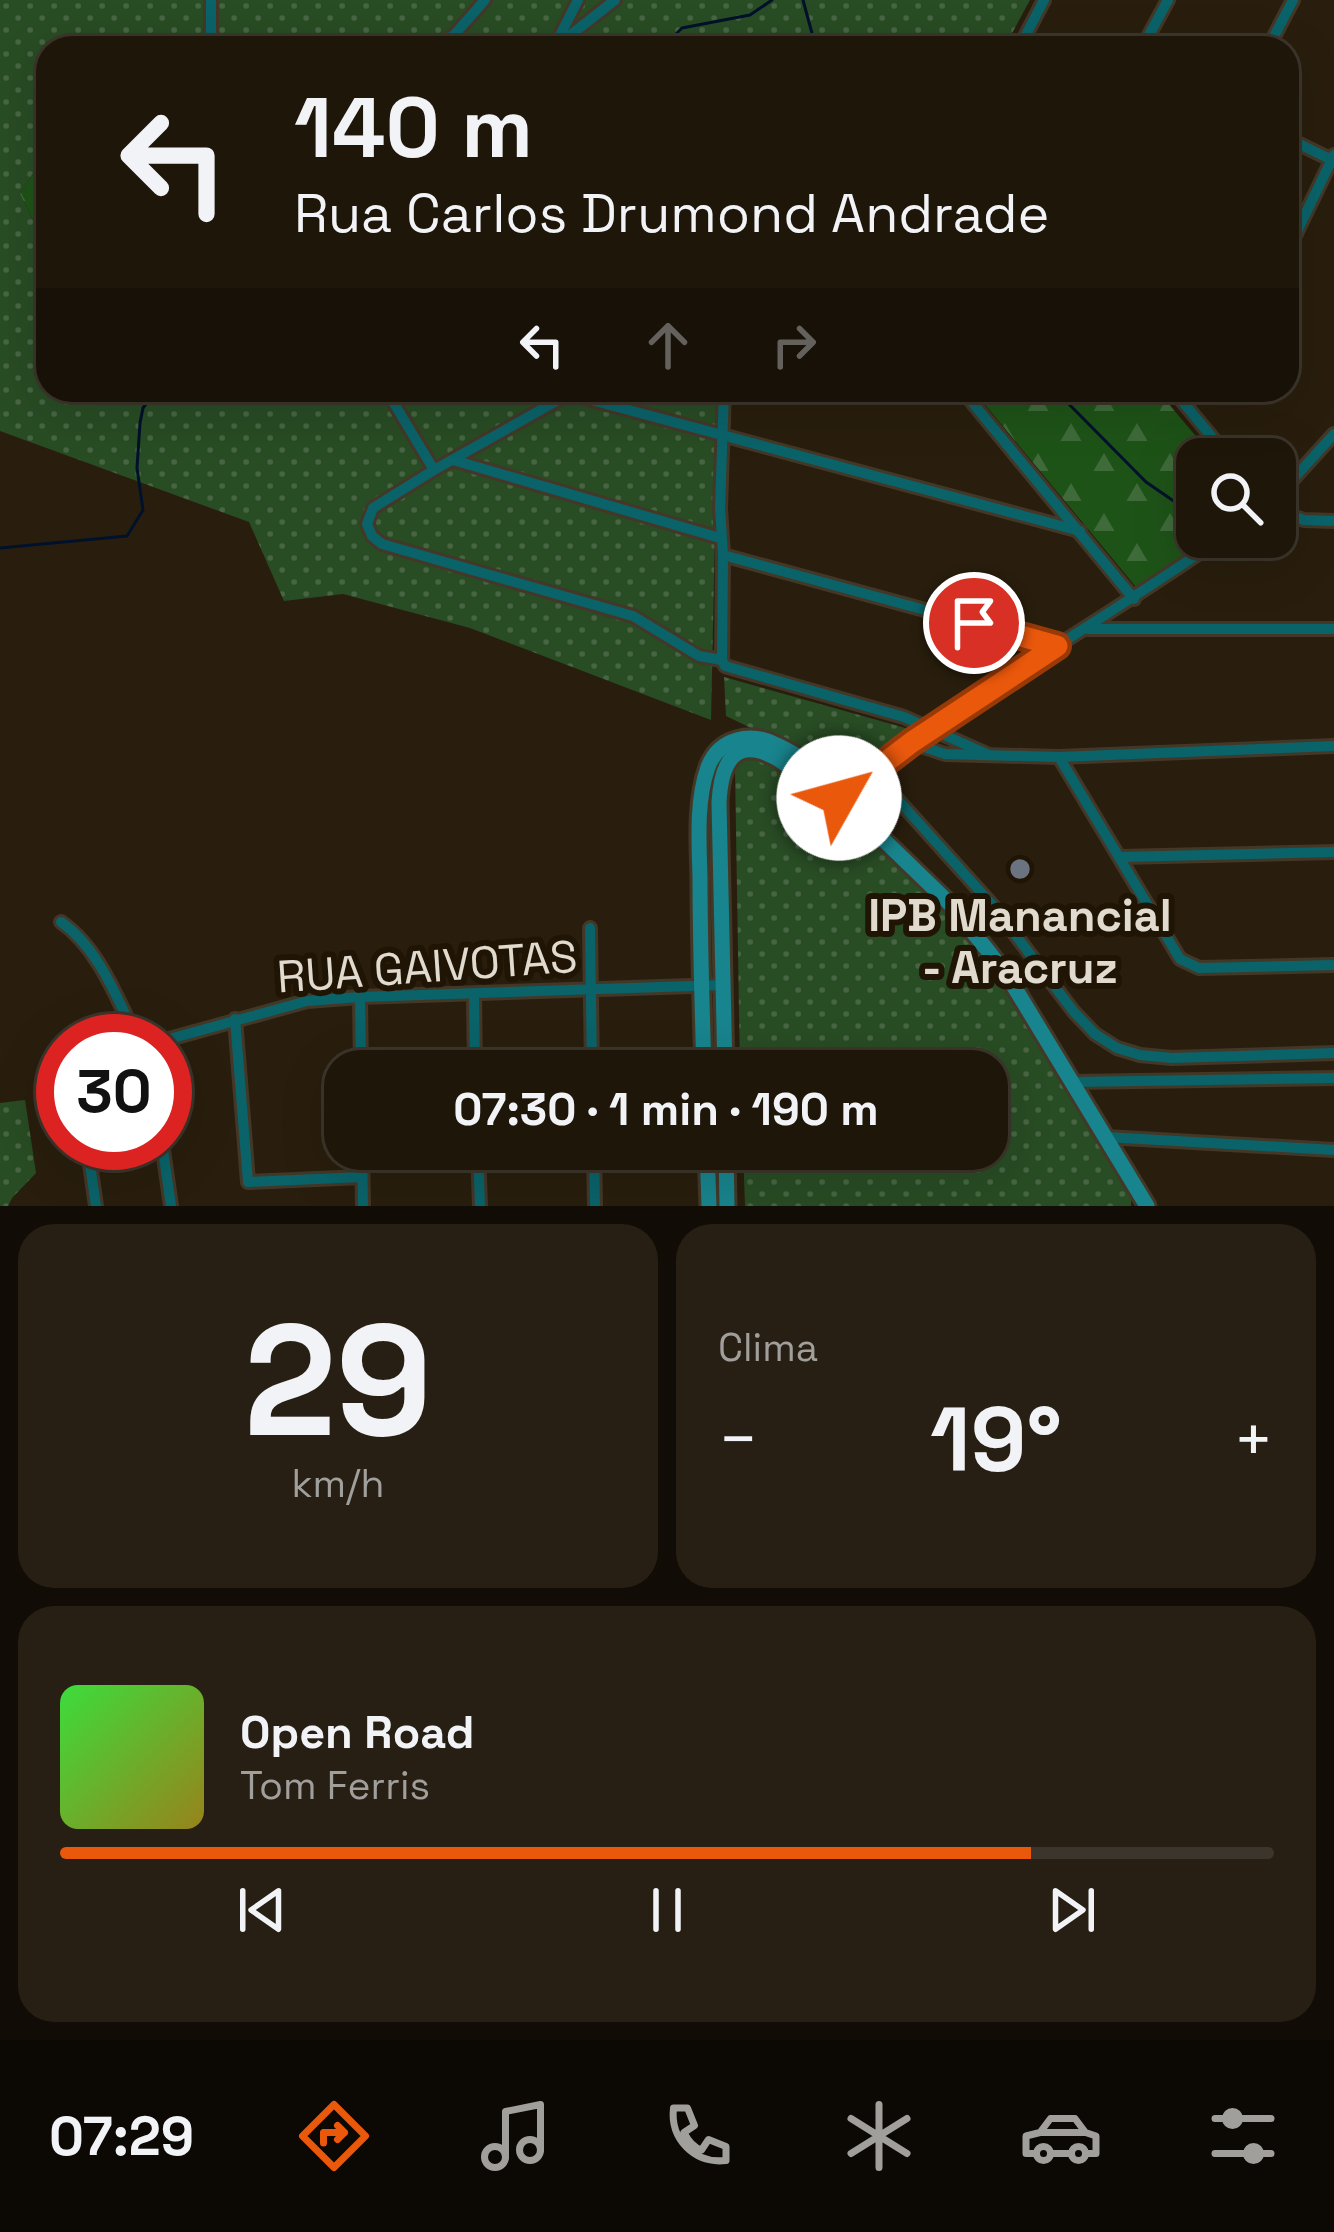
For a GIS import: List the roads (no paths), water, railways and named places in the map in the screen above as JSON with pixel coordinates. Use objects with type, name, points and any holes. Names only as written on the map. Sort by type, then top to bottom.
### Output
[{"type":"street","points":[[211,0],[211,36]]},
{"type":"street","points":[[452,36],[485,0]]},
{"type":"street","points":[[560,36],[578,0]]},
{"type":"street","points":[[569,36],[615,0]]},
{"type":"street","points":[[1024,36],[1044,0]]},
{"type":"street","points":[[1148,36],[1168,0]]},
{"type":"street","points":[[1274,36],[1293,0]]},
{"type":"street","points":[[1299,143],[1333,159],[1299,228]]},
{"type":"street","points":[[393,402],[434,470]]},
{"type":"street","points":[[554,402],[373,508],[367,524],[372,536],[382,544],[633,616],[699,656],[722,660],[731,670],[884,711],[934,728],[989,755]]},
{"type":"street","points":[[606,402],[1080,530]]},
{"type":"street","points":[[722,660],[724,402]]},
{"type":"street","points":[[972,402],[1134,598]]},
{"type":"street","points":[[1183,402],[1213,438]]},
{"type":"street","points":[[1296,476],[1334,434]]},
{"type":"street","points":[[453,460],[720,538]]},
{"type":"street","points":[[1296,517],[1334,520]]},
{"type":"street","points":[[723,555],[1057,646]]},
{"type":"street","points":[[839,798],[912,742],[1192,558]]},
{"type":"street","points":[[1084,629],[1334,628]]},
{"type":"street","points":[[703,1050],[700,825],[707,770],[725,745],[752,736],[777,745],[798,765]]},
{"type":"street","points":[[912,742],[945,754],[1059,757],[1334,746]]},
{"type":"street","points":[[725,1050],[719,802],[722,771],[730,758],[750,752],[818,771],[839,798],[950,904],[989,952],[1148,1206]]},
{"type":"street","points":[[1059,757],[1174,950],[1189,965],[1334,965]]},
{"type":"street","points":[[873,772],[980,891],[1074,1012],[1117,1048],[1172,1058],[1334,1053]]},
{"type":"street","points":[[1120,857],[1334,852]]},
{"type":"street","points":[[62,922],[90,951],[124,1014]]},
{"type":"street","points":[[590,928],[592,1050]]},
{"type":"street","name":"RUA GAIVOTAS","points":[[192,1032],[307,1001],[723,985]]},
{"type":"street","points":[[475,994],[475,1050]]},
{"type":"street","points":[[360,997],[361,1050]]},
{"type":"street","points":[[235,1019],[248,1182],[362,1177]]},
{"type":"street","points":[[1072,1082],[1334,1078]]},
{"type":"street","points":[[1106,1137],[1334,1150]]},
{"type":"street","points":[[91,1170],[96,1206]]},
{"type":"street","points":[[166,1170],[171,1206]]},
{"type":"street","points":[[362,1170],[363,1206]]},
{"type":"street","points":[[479,1170],[480,1206]]},
{"type":"street","points":[[594,1170],[595,1206]]},
{"type":"street","points":[[708,1170],[709,1206]]},
{"type":"street","points":[[726,1170],[727,1206]]},
{"type":"waterway","points":[[674,36],[682,28],[750,15],[772,0]]},
{"type":"waterway","points":[[803,0],[813,36]]},
{"type":"waterway","points":[[0,548],[127,536],[143,510],[137,468],[140,423],[147,402]]},
{"type":"waterway","points":[[1067,402],[1146,482],[1176,503]]},
{"type":"place","name":"IPB Manancial - Aracruz","points":[[1020,869]]}]
